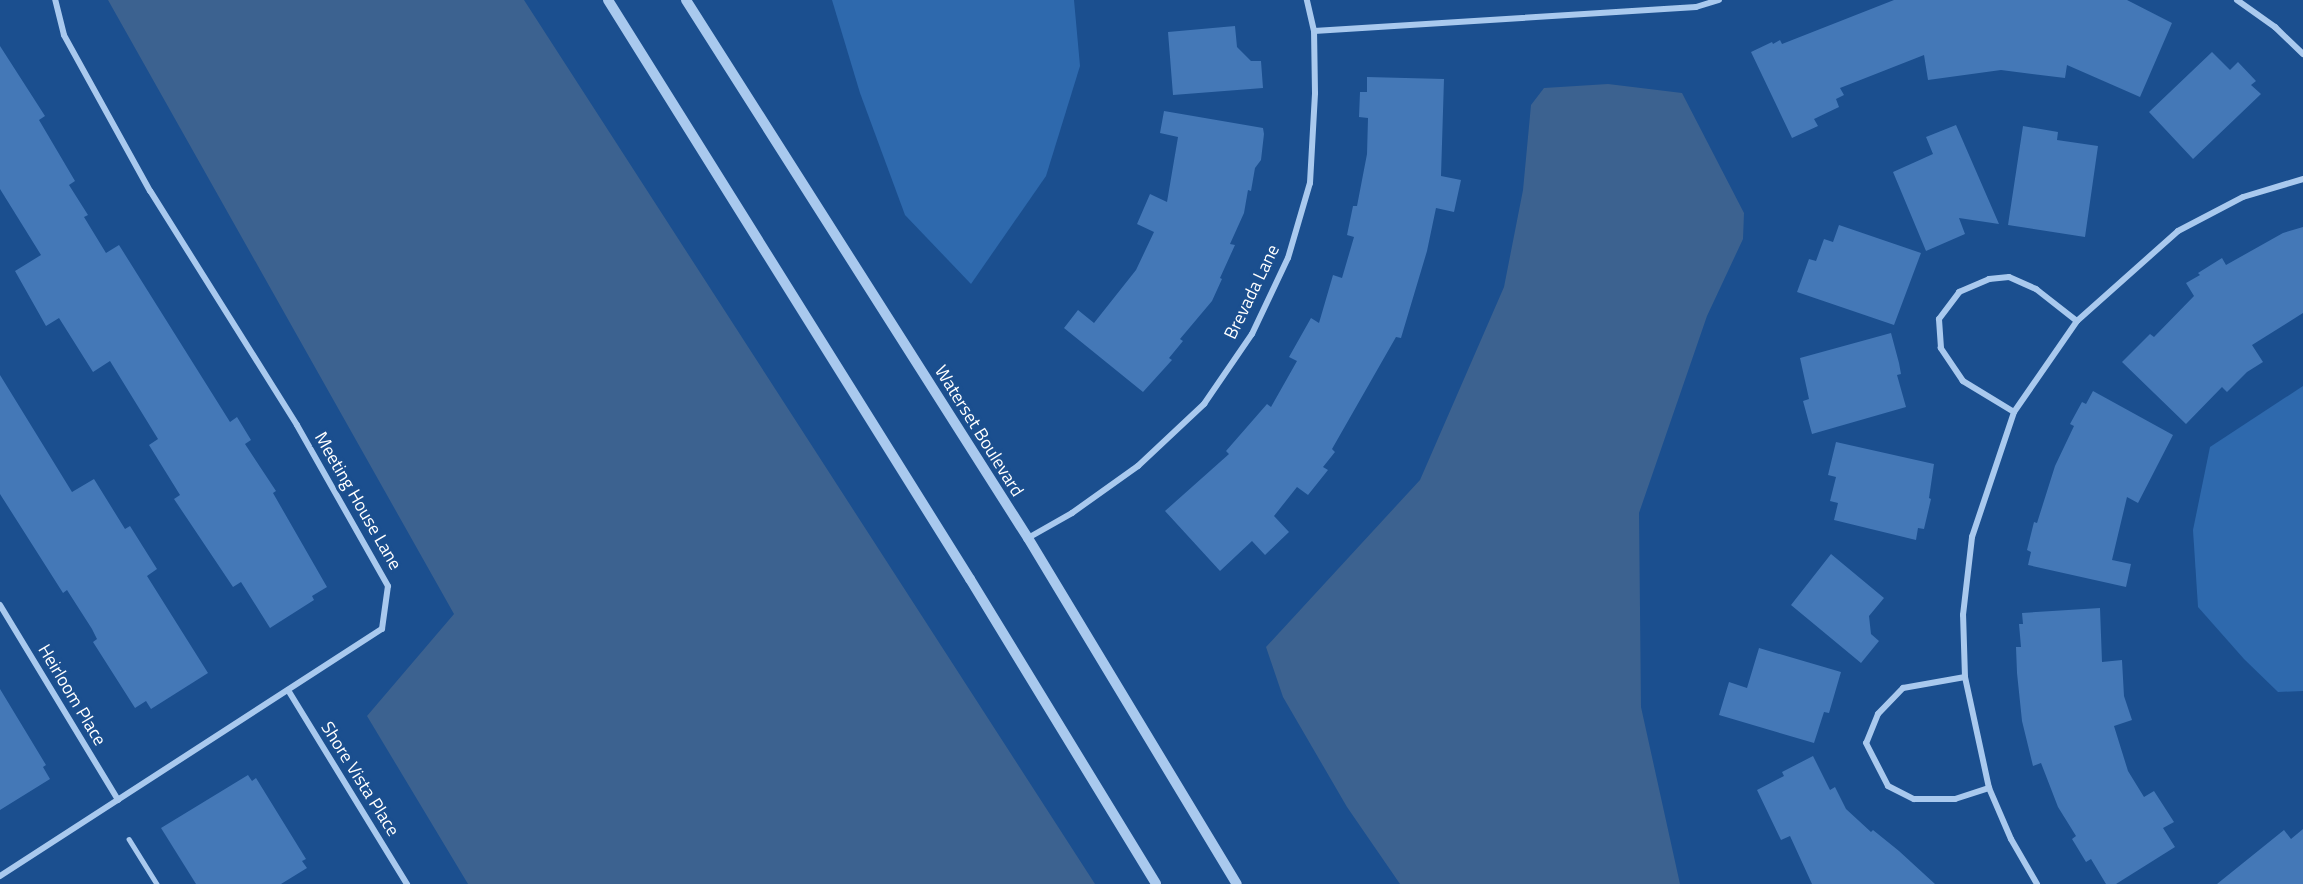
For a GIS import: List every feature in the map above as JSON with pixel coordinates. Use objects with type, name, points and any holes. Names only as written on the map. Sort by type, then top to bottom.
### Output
[{"type":"street","name":"Meeting House Lane","points":[[0,876],[382,629],[388,586],[297,425],[150,191],[64,35],[55,0]]},
{"type":"street","points":[[608,0],[970,579],[1156,884]]},
{"type":"street","name":"Waterset Boulevard","points":[[686,0],[1028,538],[1237,884]]},
{"type":"street","name":"Brevada Lane","points":[[1028,538],[1072,513],[1138,466],[1204,404],[1252,334],[1288,258],[1310,183],[1315,93],[1314,30],[1307,0]]},
{"type":"street","points":[[1314,30],[1696,7],[1719,0]]},
{"type":"street","points":[[2237,0],[2275,27],[2303,54]]},
{"type":"street","points":[[2037,884],[2011,839],[1989,788],[1965,677],[1963,615],[1972,537],[2014,411],[2077,321],[2178,231],[2243,197],[2303,179]]},
{"type":"street","points":[[2014,411],[1963,381],[1941,348],[1940,319],[1959,292],[1989,279],[2009,277],[2036,289],[2077,321]]},
{"type":"street","name":"Heirloom Place","points":[[0,605],[118,800]]},
{"type":"street","points":[[1965,677],[1903,688],[1878,714],[1866,743],[1888,786],[1914,799],[1955,799],[1989,788]]},
{"type":"street","name":"Shore Vista Place","points":[[288,690],[407,884]]},
{"type":"lane","points":[[129,839],[157,884]]},
{"type":"shaded area","points":[[108,0],[524,0],[1095,884],[468,884],[367,716],[454,614]]},
{"type":"shaded area","points":[[832,0],[1074,0],[1080,66],[1046,176],[971,284],[905,215],[860,93]]},
{"type":"shaded area","points":[[1608,84],[1682,93],[1744,213],[1743,239],[1707,316],[1639,513],[1641,707],[1680,884],[1400,884],[1347,807],[1283,697],[1266,647],[1420,480],[1504,287],[1523,190],[1531,105],[1544,88]]},
{"type":"shaded area","points":[[2303,386],[2303,691],[2278,692],[2244,659],[2198,607],[2193,530],[2210,447]]},
{"type":"building","points":[[1894,0],[2127,0],[2172,23],[2140,97],[2067,65],[2065,78],[2001,70],[1928,80],[1924,55],[1840,88],[1844,95],[1836,99],[1839,107],[1814,119],[1818,126],[1792,138],[1751,52],[1772,42],[1773,44],[1780,40],[1782,44]]},
{"type":"building","points":[[1235,26],[1237,47],[1251,61],[1261,61],[1263,88],[1173,95],[1168,32]]},
{"type":"building","points":[[0,46],[45,116],[39,120],[75,181],[69,185],[88,215],[84,217],[106,253],[119,245],[230,422],[237,417],[251,440],[245,444],[276,491],[273,493],[327,587],[312,596],[314,600],[270,628],[241,582],[233,587],[174,499],[180,495],[149,445],[158,439],[110,361],[93,372],[59,318],[46,326],[15,271],[41,255],[0,189]]},
{"type":"building","points":[[2212,52],[2230,70],[2238,62],[2256,81],[2251,85],[2261,94],[2193,159],[2149,112]]},
{"type":"building","points":[[1367,77],[1444,79],[1441,176],[1461,180],[1454,212],[1436,208],[1427,251],[1401,338],[1396,337],[1332,449],[1335,452],[1323,467],[1328,470],[1308,495],[1297,487],[1274,516],[1289,532],[1265,555],[1252,541],[1220,571],[1165,511],[1229,454],[1226,451],[1267,404],[1271,407],[1297,361],[1289,357],[1311,318],[1319,323],[1333,275],[1342,278],[1354,237],[1347,235],[1353,206],[1357,206],[1367,154],[1368,118],[1359,117],[1360,92],[1367,92]]},
{"type":"building","points":[[1164,111],[1263,128],[1264,134],[1261,160],[1255,168],[1244,213],[1230,244],[1235,245],[1212,301],[1180,339],[1183,341],[1169,358],[1172,360],[1143,392],[1064,328],[1078,310],[1094,323],[1136,270],[1154,232],[1137,224],[1150,194],[1167,202],[1178,137],[1160,133]]},
{"type":"building","points":[[1956,125],[1999,224],[1959,218],[1965,234],[1926,251],[1893,172],[1933,154],[1926,137]]},
{"type":"building","points":[[2023,126],[2058,132],[2057,140],[2098,146],[2085,237],[2008,225]]},
{"type":"building","points":[[1839,225],[1921,253],[1894,325],[1797,292],[1809,259],[1816,261],[1824,239],[1833,242]]},
{"type":"building","points":[[2303,227],[2303,313],[2252,345],[2263,362],[2247,372],[2227,392],[2222,387],[2186,424],[2122,362],[2150,334],[2154,337],[2194,296],[2186,283],[2200,275],[2198,273],[2222,258],[2226,265],[2283,233]]},
{"type":"building","points":[[1891,333],[1901,374],[1897,375],[1906,407],[1812,434],[1803,401],[1809,399],[1800,358]]},
{"type":"building","points":[[0,375],[72,492],[94,479],[125,529],[130,526],[157,569],[147,576],[208,673],[151,709],[146,701],[135,708],[93,642],[97,639],[92,629],[67,590],[63,593],[0,494]]},
{"type":"building","points":[[2093,391],[2173,435],[2138,503],[2127,497],[2112,560],[2131,564],[2126,587],[2028,565],[2031,552],[2027,550],[2034,522],[2037,523],[2055,466],[2074,426],[2070,424],[2082,402],[2086,404]]},
{"type":"building","points":[[1836,442],[1934,464],[1929,498],[1931,499],[1924,529],[1918,528],[1916,540],[1834,520],[1838,503],[1830,501],[1836,477],[1828,475]]},
{"type":"building","points":[[1831,554],[1884,598],[1869,616],[1871,634],[1879,641],[1861,663],[1791,605]]},
{"type":"building","points":[[2100,608],[2102,662],[2122,660],[2124,696],[2132,720],[2114,726],[2128,771],[2144,797],[2154,791],[2174,822],[2163,828],[2175,847],[2116,884],[2106,884],[2091,859],[2086,862],[2072,839],[2076,836],[2058,807],[2041,763],[2033,766],[2022,721],[2017,673],[2016,647],[2021,647],[2019,624],[2023,624],[2022,613]]},
{"type":"building","points":[[1759,648],[1841,672],[1829,713],[1824,712],[1814,743],[1719,715],[1729,682],[1747,688]]},
{"type":"building","points":[[0,689],[46,765],[43,767],[50,779],[0,810]]},
{"type":"building","points":[[1813,756],[1830,790],[1835,787],[1846,809],[1871,832],[1873,830],[1899,851],[1935,884],[1812,884],[1790,836],[1781,840],[1757,790],[1784,776],[1782,772]]},
{"type":"building","points":[[248,775],[252,781],[256,778],[306,859],[302,861],[307,868],[281,884],[196,884],[161,828]]},
{"type":"building","points":[[2303,829],[2303,884],[2217,884],[2284,830],[2291,839]]}]
